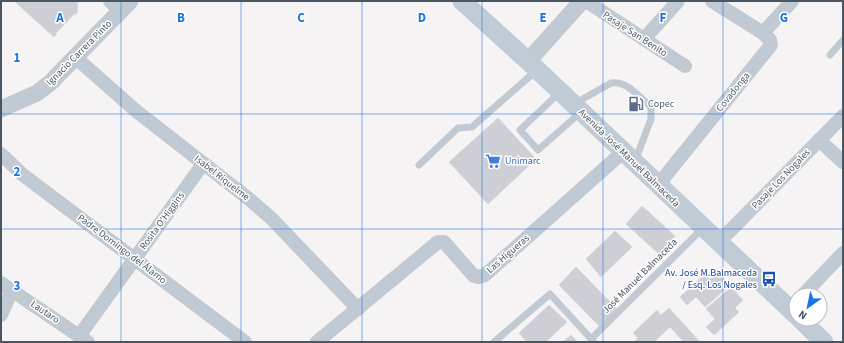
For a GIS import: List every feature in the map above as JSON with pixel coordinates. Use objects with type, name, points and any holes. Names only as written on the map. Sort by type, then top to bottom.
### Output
[{"type":"main road","name":"Avenida José Manuel Balmaceda","points":[[462,1],[533,65],[703,228],[788,306]]},
{"type":"main road","name":"Avenida José Manuel Balmaceda","points":[[810,327],[824,342]]},
{"type":"street","points":[[533,65],[582,1]]},
{"type":"street","name":"Pasaje San Benito","points":[[586,1],[685,66]]},
{"type":"street","points":[[644,39],[678,1]]},
{"type":"street","points":[[712,1],[763,34],[792,1]]},
{"type":"street","name":"Ignacio Carrera Pinto","points":[[1,109],[30,97],[43,89],[75,57],[120,4]]},
{"type":"street","name":"Covadonga","points":[[658,185],[769,48],[771,45],[770,40],[763,34]]},
{"type":"street","name":"Isabel Riquelme","points":[[75,57],[134,110],[250,199],[272,219],[358,309]]},
{"type":"street","name":"Pasaje Los Nogales","points":[[719,242],[843,116]]},
{"type":"street","points":[[819,140],[843,162]]},
{"type":"street","name":"Padre Domingo del Álamo","points":[[1,154],[23,175],[245,342]]},
{"type":"street","name":"Las Higueras","points":[[317,342],[438,242],[444,242],[474,276],[482,276],[629,158]]},
{"type":"street","name":"Rosita O'Higgins","points":[[84,339],[135,259],[203,164]]},
{"type":"street","points":[[811,287],[843,253]]},
{"type":"street","points":[[1,315],[6,287]]},
{"type":"street","name":"Lautaro","points":[[6,287],[84,339]]},
{"type":"lane","points":[[830,55],[843,40]]},
{"type":"lane","points":[[419,165],[458,128],[472,127],[533,65]]},
{"type":"lane","points":[[572,103],[538,150],[520,130],[572,103],[611,83],[617,82],[629,87],[651,107],[650,119],[629,158]]},
{"type":"lane","name":"José Manuel Balmaceda","points":[[592,341],[703,228]]},
{"type":"lane","points":[[494,342],[550,294],[592,341]]},
{"type":"building","points":[[14,1],[78,1],[77,14],[74,14],[54,37]]},
{"type":"building","name":"Unimarc","points":[[498,118],[536,159],[488,204],[449,162]]},
{"type":"building","points":[[642,206],[675,236],[659,254],[626,224]]},
{"type":"building","points":[[615,231],[632,247],[601,277],[586,259]]},
{"type":"building","points":[[576,267],[617,309],[599,326],[559,285]]},
{"type":"building","points":[[718,272],[730,285],[705,307],[696,297],[687,305],[680,297],[705,274],[710,279]]},
{"type":"building","points":[[731,287],[743,300],[735,308],[739,312],[714,335],[706,327],[715,319],[706,309]]},
{"type":"building","points":[[549,305],[567,322],[546,342],[527,342],[519,333]]},
{"type":"building","points":[[669,308],[700,342],[682,342],[683,341],[670,327],[654,342],[634,342],[638,338],[633,333],[657,310],[661,315]]},
{"type":"building","points":[[571,335],[578,342],[563,342]]},
{"type":"place","name":"Copec","points":[[636,104]]},
{"type":"place","name":"Unimarc","points":[[493,161]]},
{"type":"place","name":"Av. José M.Balmaceda / Esq. Los Nogales","points":[[769,279]]}]
